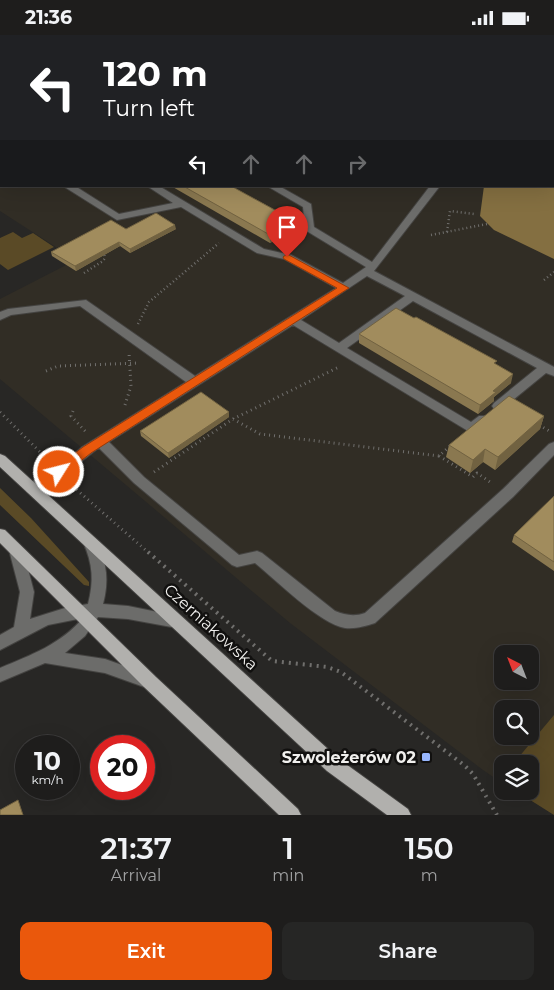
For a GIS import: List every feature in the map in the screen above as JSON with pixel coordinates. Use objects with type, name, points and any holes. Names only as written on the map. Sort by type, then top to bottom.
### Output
[{"type":"main road","name":"Czerniakowska","points":[[0,459],[333,765],[402,815]]},
{"type":"main road","points":[[0,534],[87,614],[150,682],[292,815]]},
{"type":"street","points":[[70,187],[117,217],[182,204]]},
{"type":"street","points":[[154,187],[261,251],[287,257],[344,288]]},
{"type":"street","points":[[274,187],[308,206],[309,228],[371,270],[413,296],[550,370],[472,428],[294,320]]},
{"type":"street","points":[[32,488],[371,270],[434,187]]},
{"type":"street","points":[[339,348],[413,296]]},
{"type":"street","points":[[0,317],[8,312],[82,302],[195,382]]},
{"type":"street","points":[[101,442],[141,481],[237,561],[258,557],[330,615],[344,621],[358,622],[370,618],[380,610],[432,560],[508,493],[554,447]]},
{"type":"street","points":[[0,675],[43,656],[62,646],[78,634],[99,592],[101,576],[98,559],[90,542]]},
{"type":"street","points":[[16,550],[27,592],[22,630]]},
{"type":"street","points":[[0,643],[22,630],[57,615],[128,613],[177,622]]},
{"type":"street","points":[[43,656],[105,666],[150,682]]},
{"type":"path","points":[[447,232],[450,211],[474,214]]},
{"type":"path","points":[[431,235],[487,224]]},
{"type":"path","points":[[124,407],[128,400],[132,377],[129,372],[128,344],[149,303],[216,244],[234,235]]},
{"type":"path","points":[[84,273],[103,261],[105,255],[102,248]]},
{"type":"path","points":[[544,280],[554,272]]},
{"type":"path","points":[[141,481],[233,419],[337,368],[354,357]]},
{"type":"path","points":[[46,371],[58,366],[166,362]]},
{"type":"path","points":[[73,411],[71,416],[75,421],[101,442]]},
{"type":"path","points":[[0,412],[72,486],[272,661],[327,667],[341,672],[464,765],[473,775],[497,815]]},
{"type":"path","points":[[233,419],[260,434],[439,456],[472,477],[476,473],[508,493]]},
{"type":"path","points":[[532,420],[554,433]]},
{"type":"path","points":[[439,456],[472,428]]},
{"type":"shaded area","points":[[0,187],[554,187],[554,815],[530,800],[539,800],[539,755],[494,755],[494,778],[483,770],[290,623],[0,379],[0,299],[76,260],[0,211]]},
{"type":"shaded area","points":[[484,187],[554,187],[554,259],[494,230],[480,216]]},
{"type":"shaded area","points":[[13,232],[22,238],[33,233],[54,247],[8,270],[0,264],[0,238]]},
{"type":"shaded area","points":[[0,488],[31,518],[89,582],[89,586],[84,585],[0,505]]},
{"type":"shaded area","points":[[554,715],[554,815],[530,800],[539,800],[539,755],[521,755],[529,745],[539,745],[539,733]]},
{"type":"building","points":[[185,187],[233,187],[295,221],[270,235]]},
{"type":"building","points":[[156,213],[175,225],[130,249],[119,242],[75,266],[51,252],[111,220],[126,229]]},
{"type":"building","points":[[396,308],[497,361],[494,363],[513,374],[480,405],[359,334]]},
{"type":"building","points":[[201,392],[229,412],[168,453],[140,431]]},
{"type":"building","points":[[509,396],[544,416],[498,457],[485,449],[473,460],[449,445]]},
{"type":"building","points":[[554,496],[554,562],[514,535]]},
{"type":"building","points":[[18,800],[23,815],[0,815],[0,810]]},
{"type":"place","name":"Szwoleżerów 02","points":[[426,757]]},
{"type":"route","points":[[59,472],[87,450],[344,288],[287,257]]}]
